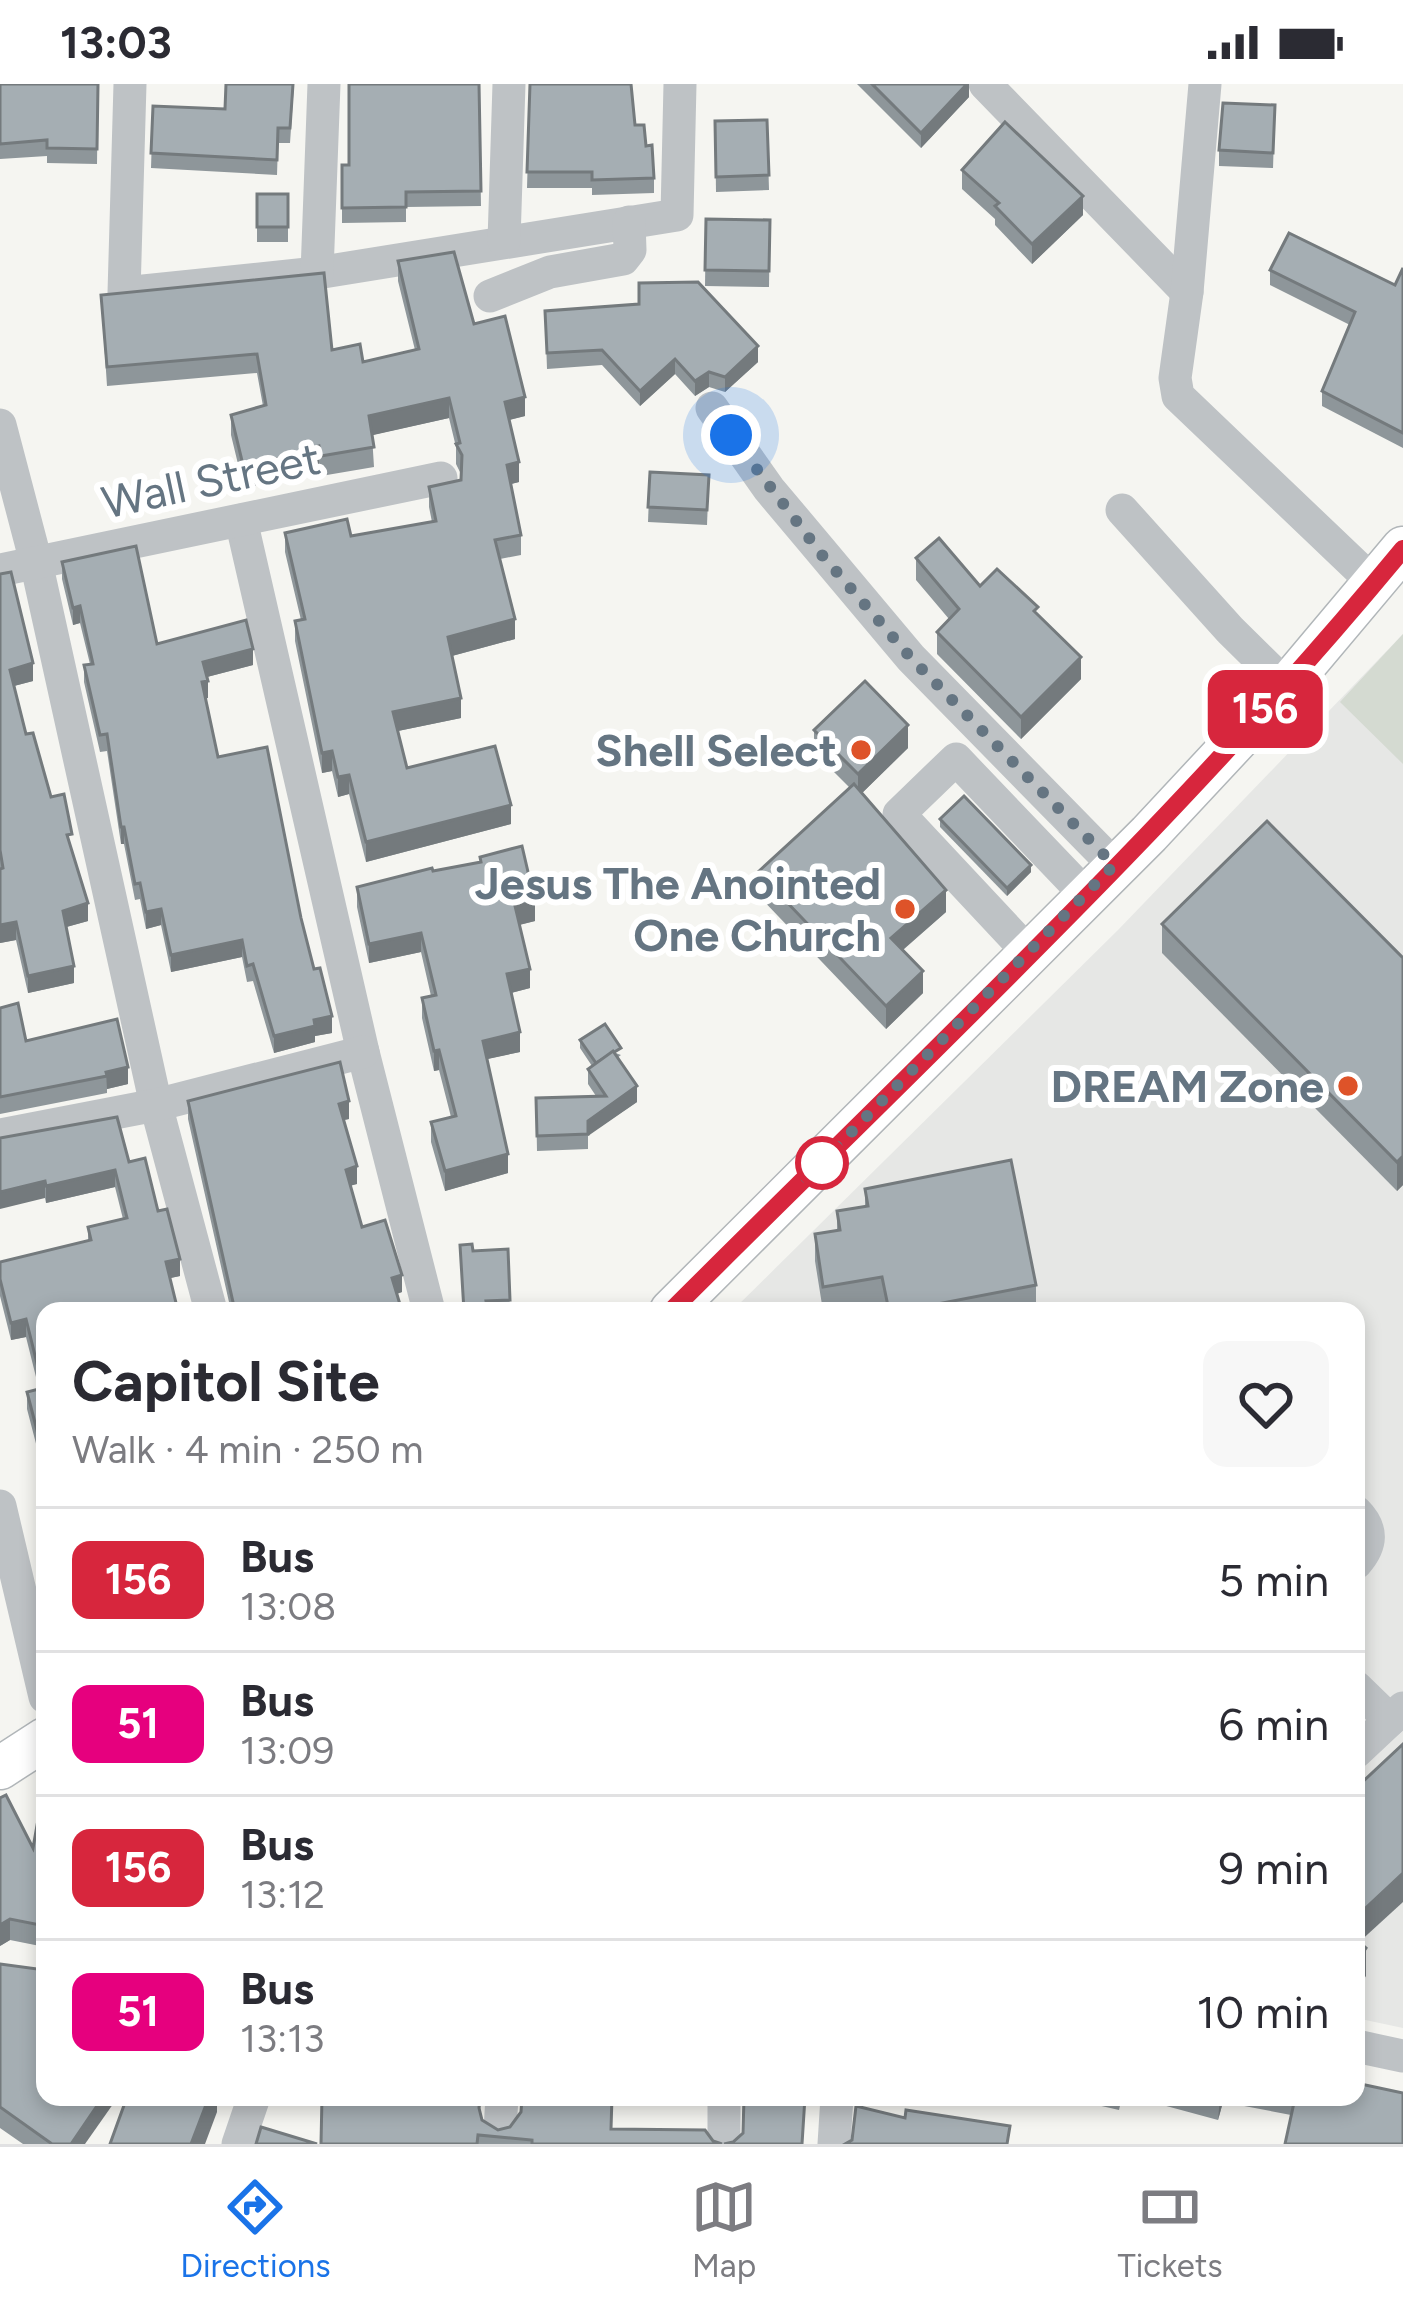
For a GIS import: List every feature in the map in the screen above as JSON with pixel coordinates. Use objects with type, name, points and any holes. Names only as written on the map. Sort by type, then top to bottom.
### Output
[{"type":"main road","points":[[680,1302],[1149,834],[1287,686],[1403,548]]},
{"type":"main road","points":[[0,1768],[36,1745]]},
{"type":"street","points":[[130,84],[124,293],[317,272],[677,215],[680,84]]},
{"type":"street","points":[[317,272],[324,84]]},
{"type":"street","points":[[504,241],[509,84]]},
{"type":"street","points":[[985,84],[1187,292]]},
{"type":"street","points":[[1205,84],[1187,292],[1174,378],[1178,396],[1374,584]]},
{"type":"street","points":[[490,296],[550,272],[623,260],[629,250],[629,222]]},
{"type":"street","points":[[712,408],[795,522],[1100,880]]},
{"type":"street","points":[[0,425],[36,562],[156,1106],[209,1302]]},
{"type":"street","name":"Wall Street","points":[[0,570],[441,478]]},
{"type":"street","points":[[1122,510],[1287,686]]},
{"type":"street","points":[[241,520],[363,1052],[427,1302]]},
{"type":"street","points":[[1029,953],[986,849],[1100,880]]},
{"type":"street","points":[[0,1135],[156,1106],[363,1052]]},
{"type":"street","points":[[0,1506],[36,1659]]},
{"type":"street","points":[[1365,1521],[1369,1533],[1365,1551]]},
{"type":"street","points":[[1365,1694],[1396,1714],[1365,1743]]},
{"type":"street","points":[[1365,2048],[1403,2056]]},
{"type":"street","points":[[238,2144],[251,2106]]},
{"type":"street","points":[[724,2106],[724,2144]]},
{"type":"street","points":[[834,2144],[836,2106]]},
{"type":"shaded area","points":[[1403,634],[1403,2028],[1365,2020],[1365,1302],[741,1302],[1118,930]]},
{"type":"shaded area","points":[[1403,634],[1403,764],[1340,702]]},
{"type":"building","points":[[0,84],[98,84],[97,149],[47,148],[47,140],[0,144]]},
{"type":"building","points":[[226,84],[293,84],[290,128],[278,128],[277,160],[151,153],[153,106],[225,109]]},
{"type":"building","points":[[349,84],[479,84],[481,191],[406,192],[406,207],[342,208],[342,165],[349,165]]},
{"type":"building","points":[[530,84],[631,84],[635,125],[644,125],[646,146],[652,145],[654,178],[592,180],[592,172],[527,172]]},
{"type":"building","points":[[872,84],[967,84],[921,133]]},
{"type":"building","points":[[1223,103],[1275,105],[1273,153],[1219,150]]},
{"type":"building","points":[[767,120],[769,175],[716,177],[715,121]]},
{"type":"building","points":[[1005,122],[1083,196],[1032,244],[995,206],[999,203],[962,170]]},
{"type":"building","points":[[257,194],[288,194],[288,227],[257,227]]},
{"type":"building","points":[[706,219],[770,220],[769,271],[705,270]]},
{"type":"building","points":[[1289,233],[1395,285],[1403,268],[1403,433],[1322,391],[1355,312],[1270,270]]},
{"type":"building","points":[[454,252],[474,324],[505,316],[525,397],[505,402],[519,462],[507,465],[521,535],[495,540],[515,619],[448,637],[461,698],[393,712],[407,768],[495,746],[511,805],[366,842],[349,775],[338,777],[332,751],[322,753],[295,621],[305,619],[285,533],[347,519],[351,536],[436,521],[429,487],[461,480],[462,455],[449,398],[369,416],[374,447],[321,456],[319,446],[244,469],[231,415],[266,405],[257,354],[107,367],[101,295],[324,273],[332,350],[360,344],[363,362],[419,349],[398,261]]},
{"type":"building","points":[[698,282],[758,346],[725,377],[709,372],[695,381],[675,359],[640,391],[602,350],[547,353],[545,311],[639,304],[639,283]]},
{"type":"building","points":[[650,472],[709,475],[707,510],[648,507]]},
{"type":"building","points":[[939,538],[980,586],[997,569],[1081,657],[1021,717],[937,632],[959,609],[916,558]]},
{"type":"building","points":[[136,546],[157,644],[246,620],[253,649],[203,662],[208,681],[202,682],[218,757],[267,747],[301,918],[332,1016],[314,1020],[315,1026],[274,1036],[242,940],[171,955],[161,909],[146,912],[140,883],[135,884],[107,734],[100,735],[84,665],[93,664],[80,606],[73,608],[62,562]]},
{"type":"building","points":[[11,572],[33,663],[10,670],[26,734],[33,733],[51,797],[64,794],[72,834],[67,835],[88,903],[63,911],[74,966],[28,976],[16,922],[0,925],[0,574]]},
{"type":"building","points":[[865,681],[908,725],[858,774],[814,730]]},
{"type":"building","points":[[854,784],[946,890],[891,938],[923,971],[886,1006],[758,872]]},
{"type":"building","points":[[964,796],[1031,865],[1007,888],[940,819]]},
{"type":"building","name":"DREAM Zone","points":[[1267,821],[1403,958],[1403,1156],[1397,1162],[1162,924]]},
{"type":"building","points":[[522,846],[535,902],[515,906],[530,969],[507,974],[520,1032],[483,1041],[508,1154],[445,1171],[431,1122],[456,1116],[422,998],[436,995],[421,933],[369,944],[357,887],[432,868],[481,862],[480,857]]},
{"type":"building","points":[[18,1003],[26,1041],[117,1019],[128,1067],[106,1072],[107,1076],[0,1097],[0,1008]]},
{"type":"building","points":[[605,1024],[621,1048],[596,1063],[580,1040]]},
{"type":"building","points":[[613,1051],[637,1086],[588,1121],[588,1134],[537,1136],[536,1098],[606,1096],[588,1069]]},
{"type":"building","points":[[340,1062],[349,1101],[339,1104],[357,1166],[346,1170],[362,1227],[385,1220],[402,1275],[392,1278],[399,1302],[233,1302],[188,1101]]},
{"type":"building","points":[[117,1117],[129,1162],[145,1158],[158,1211],[167,1209],[180,1259],[166,1262],[176,1302],[36,1302],[36,1360],[26,1319],[11,1323],[0,1262],[91,1240],[88,1227],[127,1218],[115,1170],[0,1192],[0,1138]]},
{"type":"building","points":[[1011,1160],[1036,1285],[948,1302],[887,1302],[882,1277],[823,1287],[815,1234],[840,1230],[837,1211],[868,1206],[865,1189]]},
{"type":"building","points":[[472,1244],[473,1251],[508,1249],[510,1300],[463,1302],[460,1245]]},
{"type":"building","points":[[36,1390],[36,1427],[27,1392]]},
{"type":"building","points":[[1403,1744],[1403,1873],[1365,1909],[1365,1780]]},
{"type":"building","points":[[6,1795],[33,1848],[36,1831],[36,1924],[10,1919],[0,1925],[0,1798]]},
{"type":"building","points":[[0,1964],[36,1969],[36,2106],[97,2106],[71,2144],[52,2144],[0,2107]]},
{"type":"building","points":[[1365,2085],[1403,2093],[1403,2144],[1285,2144],[1293,2106],[1365,2106]]},
{"type":"building","points":[[124,2106],[206,2106],[191,2144],[110,2144]]},
{"type":"building","points":[[322,2106],[479,2106],[482,2120],[498,2130],[510,2127],[521,2106],[612,2106],[611,2129],[705,2130],[722,2144],[532,2144],[532,2140],[478,2135],[477,2144],[321,2144]]},
{"type":"building","points":[[744,2106],[804,2106],[802,2144],[724,2144],[743,2133]]},
{"type":"building","points":[[856,2106],[905,2118],[906,2110],[1010,2126],[1007,2144],[845,2144],[852,2140]]},
{"type":"building","points":[[261,2127],[317,2144],[256,2144]]},
{"type":"bus line","name":"156","points":[[680,1302],[1149,834],[1287,686],[1403,549]]},
{"type":"place","name":"Shell Select","points":[[861,750]]},
{"type":"place","name":"Jesus The Anointed One Church","points":[[905,909]]},
{"type":"place","name":"DREAM Zone","points":[[1348,1086]]},
{"type":"route","points":[[731,435],[822,555],[911,658],[1114,865],[806,1178],[822,1163]]}]
